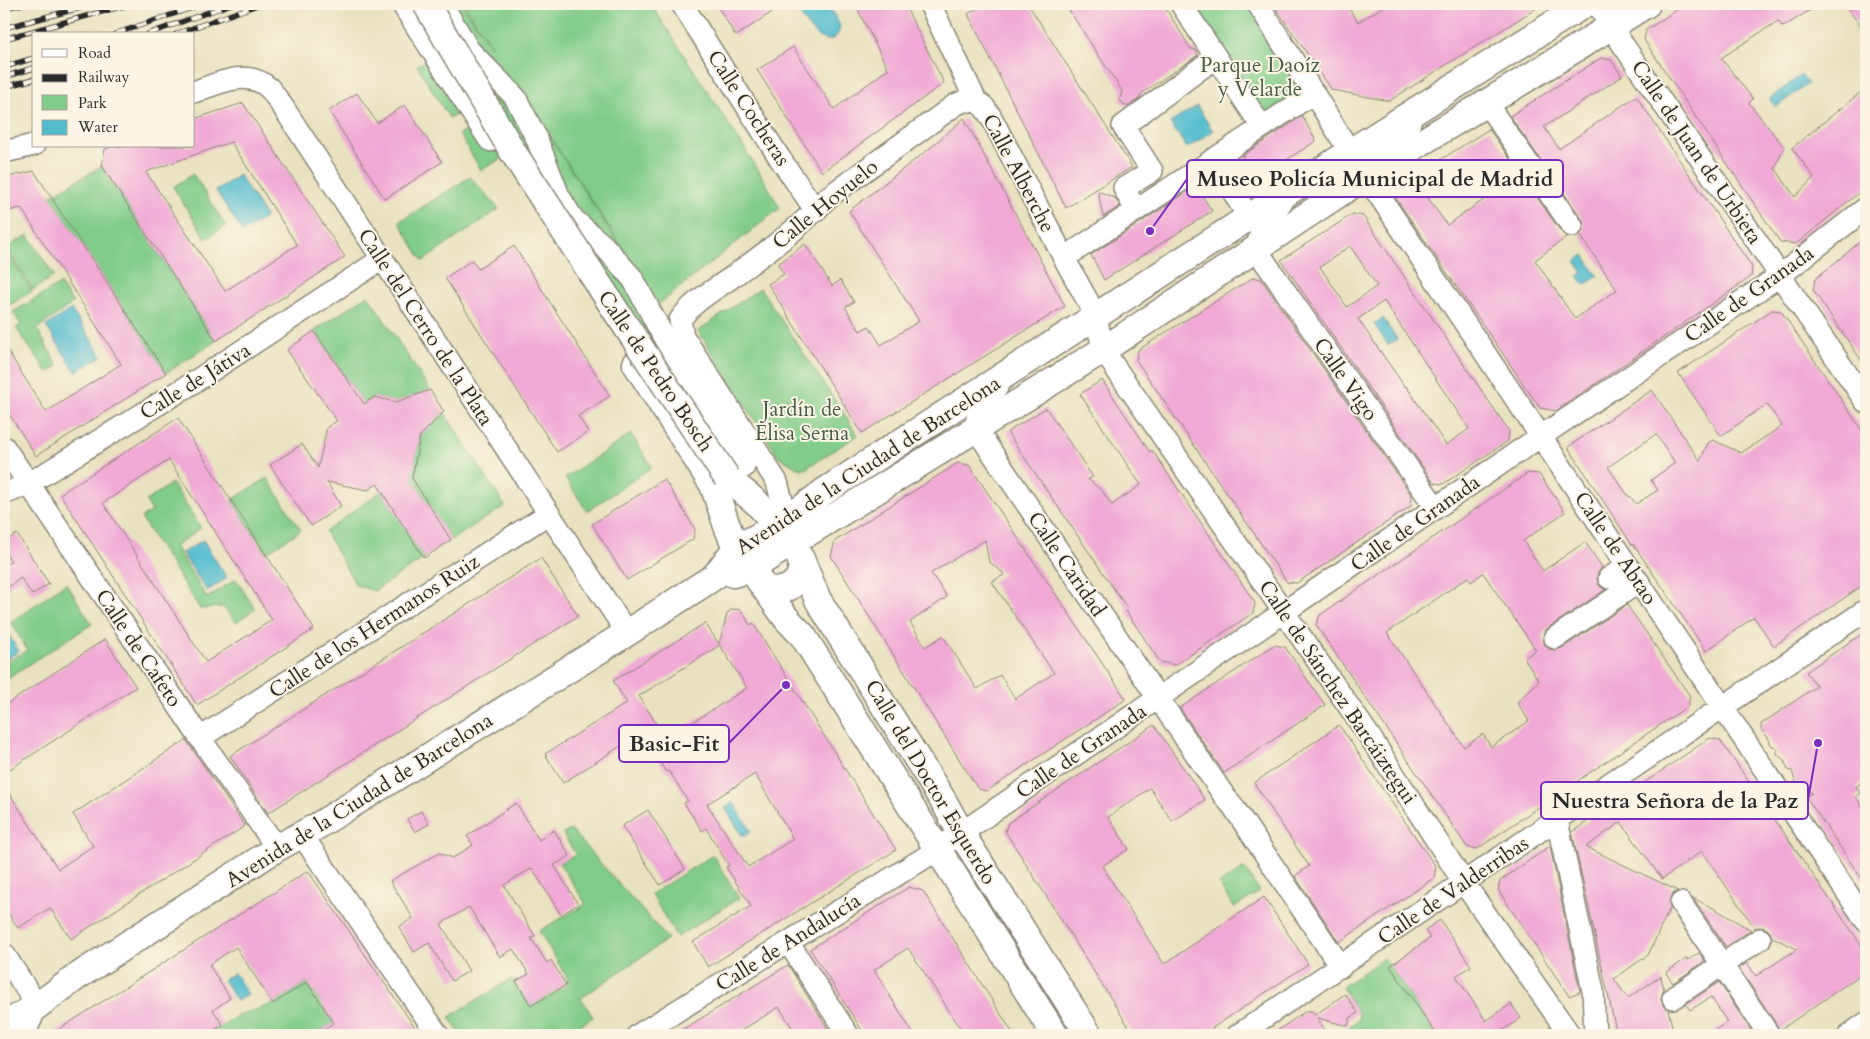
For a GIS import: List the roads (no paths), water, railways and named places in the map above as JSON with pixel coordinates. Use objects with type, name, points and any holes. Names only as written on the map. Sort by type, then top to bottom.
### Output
[{"type":"main road","name":"Calle de Pedro Bosch","points":[[405,4],[728,477],[756,502],[789,543]]},
{"type":"main road","name":"Calle de Pedro Bosch","points":[[426,4],[513,152],[614,308],[728,477],[744,557]]},
{"type":"main road","name":"Avenida de la Ciudad de Barcelona","points":[[789,543],[818,496],[1356,148],[1586,4]]},
{"type":"main road","name":"Avenida de la Ciudad de Barcelona","points":[[4,1025],[277,848],[302,835],[627,634],[715,576],[731,574],[744,557],[789,543],[1104,350],[1366,176],[1647,4]]},
{"type":"main road","points":[[756,502],[744,499],[732,505],[726,516],[744,557],[777,591],[789,588],[799,578],[802,565],[789,543]]},
{"type":"main road","name":"Calle del Doctor Esquerdo","points":[[789,543],[818,600],[939,794],[961,833],[1089,1035]]},
{"type":"main road","name":"Calle del Doctor Esquerdo","points":[[744,557],[786,618],[803,636],[1055,1035]]},
{"type":"street","name":"Calle de Pedro Bosch","points":[[442,4],[469,50],[515,97],[536,138],[559,196],[573,219],[604,246],[633,279],[670,349],[728,477]]},
{"type":"street","name":"Calle Cocheras","points":[[682,4],[779,157],[816,211]]},
{"type":"street","name":"Calle Alberche","points":[[930,4],[976,101],[984,107],[991,117],[1096,316]]},
{"type":"street","points":[[1181,4],[1262,127]]},
{"type":"street","points":[[1258,4],[1314,93],[1356,148]]},
{"type":"street","points":[[1598,4],[1611,27]]},
{"type":"street","name":"Calle de Juan de Urbieta","points":[[1611,27],[1866,402]]},
{"type":"street","points":[[1136,211],[1124,188],[1152,171],[1123,126],[1216,57]]},
{"type":"street","name":"Calle del Cerro de la Plata","points":[[195,92],[236,78],[250,79],[268,87],[283,107],[627,634]]},
{"type":"street","points":[[1064,258],[1314,93]]},
{"type":"street","name":"Avenida de la Ciudad de Barcelona","points":[[1366,176],[1376,156],[1436,98]]},
{"type":"street","name":"Calle Hoyuelo","points":[[680,320],[687,310],[740,272],[816,211],[828,198],[955,105],[964,101],[976,101]]},
{"type":"street","points":[[1486,103],[1572,226]]},
{"type":"street","points":[[4,152],[32,145]]},
{"type":"street","name":"Avenida de la Ciudad de Barcelona","points":[[1320,207],[1356,164],[1356,148]]},
{"type":"street","points":[[1213,159],[1249,218]]},
{"type":"street","name":"Calle de Abtao","points":[[1366,176],[1866,921]]},
{"type":"street","name":"Avenida de la Ciudad de Barcelona","points":[[1256,249],[1263,226],[1291,190]]},
{"type":"street","name":"Calle de Granada","points":[[938,849],[1541,436],[1781,275],[1866,208]]},
{"type":"street","name":"Calle Vigo","points":[[1256,249],[1436,508]]},
{"type":"street","name":"Calle de Játiva","points":[[4,494],[28,484],[188,386],[382,259]]},
{"type":"street","points":[[1096,316],[1104,350]]},
{"type":"street","name":"Calle de Pedro Bosch","points":[[680,320],[683,336],[777,482],[789,543]]},
{"type":"street","name":"Calle de Sánchez Barcáiztegui","points":[[1104,350],[1370,737],[1464,883],[1570,1035]]},
{"type":"street","name":"Avenida de la Ciudad de Barcelona","points":[[976,429],[978,405],[1027,361]]},
{"type":"street","name":"Calle Caridad","points":[[976,429],[1341,967]]},
{"type":"street","name":"Calle de Cafeto","points":[[4,447],[200,738],[277,848]]},
{"type":"street","name":"Calle de los Hermanos Ruiz","points":[[200,738],[548,514]]},
{"type":"street","points":[[1609,578],[1634,574]]},
{"type":"street","points":[[1555,638],[1634,574]]},
{"type":"street","name":"Calle de Valderribas","points":[[1238,1035],[1866,610]]},
{"type":"street","points":[[1557,820],[1594,991],[1595,1035]]},
{"type":"street","points":[[302,835],[438,1035]]},
{"type":"street","name":"Calle de Andalucía","points":[[638,1035],[664,1028],[788,942],[938,849]]},
{"type":"street","points":[[1681,903],[1769,1035]]},
{"type":"street","points":[[1673,998],[1760,940]]},
{"type":"street","points":[[788,942],[848,1035]]},
{"type":"street","points":[[4,954],[36,1006],[24,1035]]},
{"type":"street","points":[[1849,1035],[1866,1023]]},
{"type":"water","points":[[794,4],[828,4],[840,26],[837,35],[832,39],[826,40],[815,34]]},
{"type":"water","points":[[1801,75],[1808,84],[1776,107],[1769,99]]},
{"type":"water","points":[[1197,106],[1213,131],[1187,148],[1170,123]]},
{"type":"water","points":[[239,175],[266,217],[243,232],[216,191]]},
{"type":"water","points":[[1584,255],[1598,276],[1585,285],[1578,276],[1583,273],[1575,261]]},
{"type":"water","points":[[71,309],[102,356],[76,372],[46,326]]},
{"type":"water","points":[[1383,318],[1397,339],[1388,345],[1374,324]]},
{"type":"water","points":[[203,540],[227,578],[207,591],[182,553]]},
{"type":"water","points":[[6,631],[19,651],[4,661],[4,632]]},
{"type":"water","points":[[733,802],[751,831],[743,837],[725,808]]},
{"type":"water","points":[[234,973],[248,994],[237,1001],[223,980]]},
{"type":"railway","points":[[4,8],[22,4]]},
{"type":"railway","points":[[4,28],[95,4]]},
{"type":"railway","points":[[4,39],[130,4]]},
{"type":"railway","points":[[121,32],[203,4]]},
{"type":"railway","points":[[154,32],[231,4]]},
{"type":"railway","points":[[182,32],[260,4]]},
{"type":"railway","points":[[4,67],[32,59]]},
{"type":"railway","points":[[4,77],[32,69]]},
{"type":"railway","points":[[4,87],[32,80]]},
{"type":"place","name":"Museo Policía Municipal de Madrid","points":[[1150,231]]},
{"type":"place","name":"Basic-Fit","points":[[786,685]]},
{"type":"place","name":"Nuestra Señora de la Paz","points":[[1818,743]]},
{"type":"park label","name":"Parque Daoíz y Velarde","points":[[1260,77]]},
{"type":"park label","name":"Jardín de Elisa Serna","points":[[802,421]]}]
